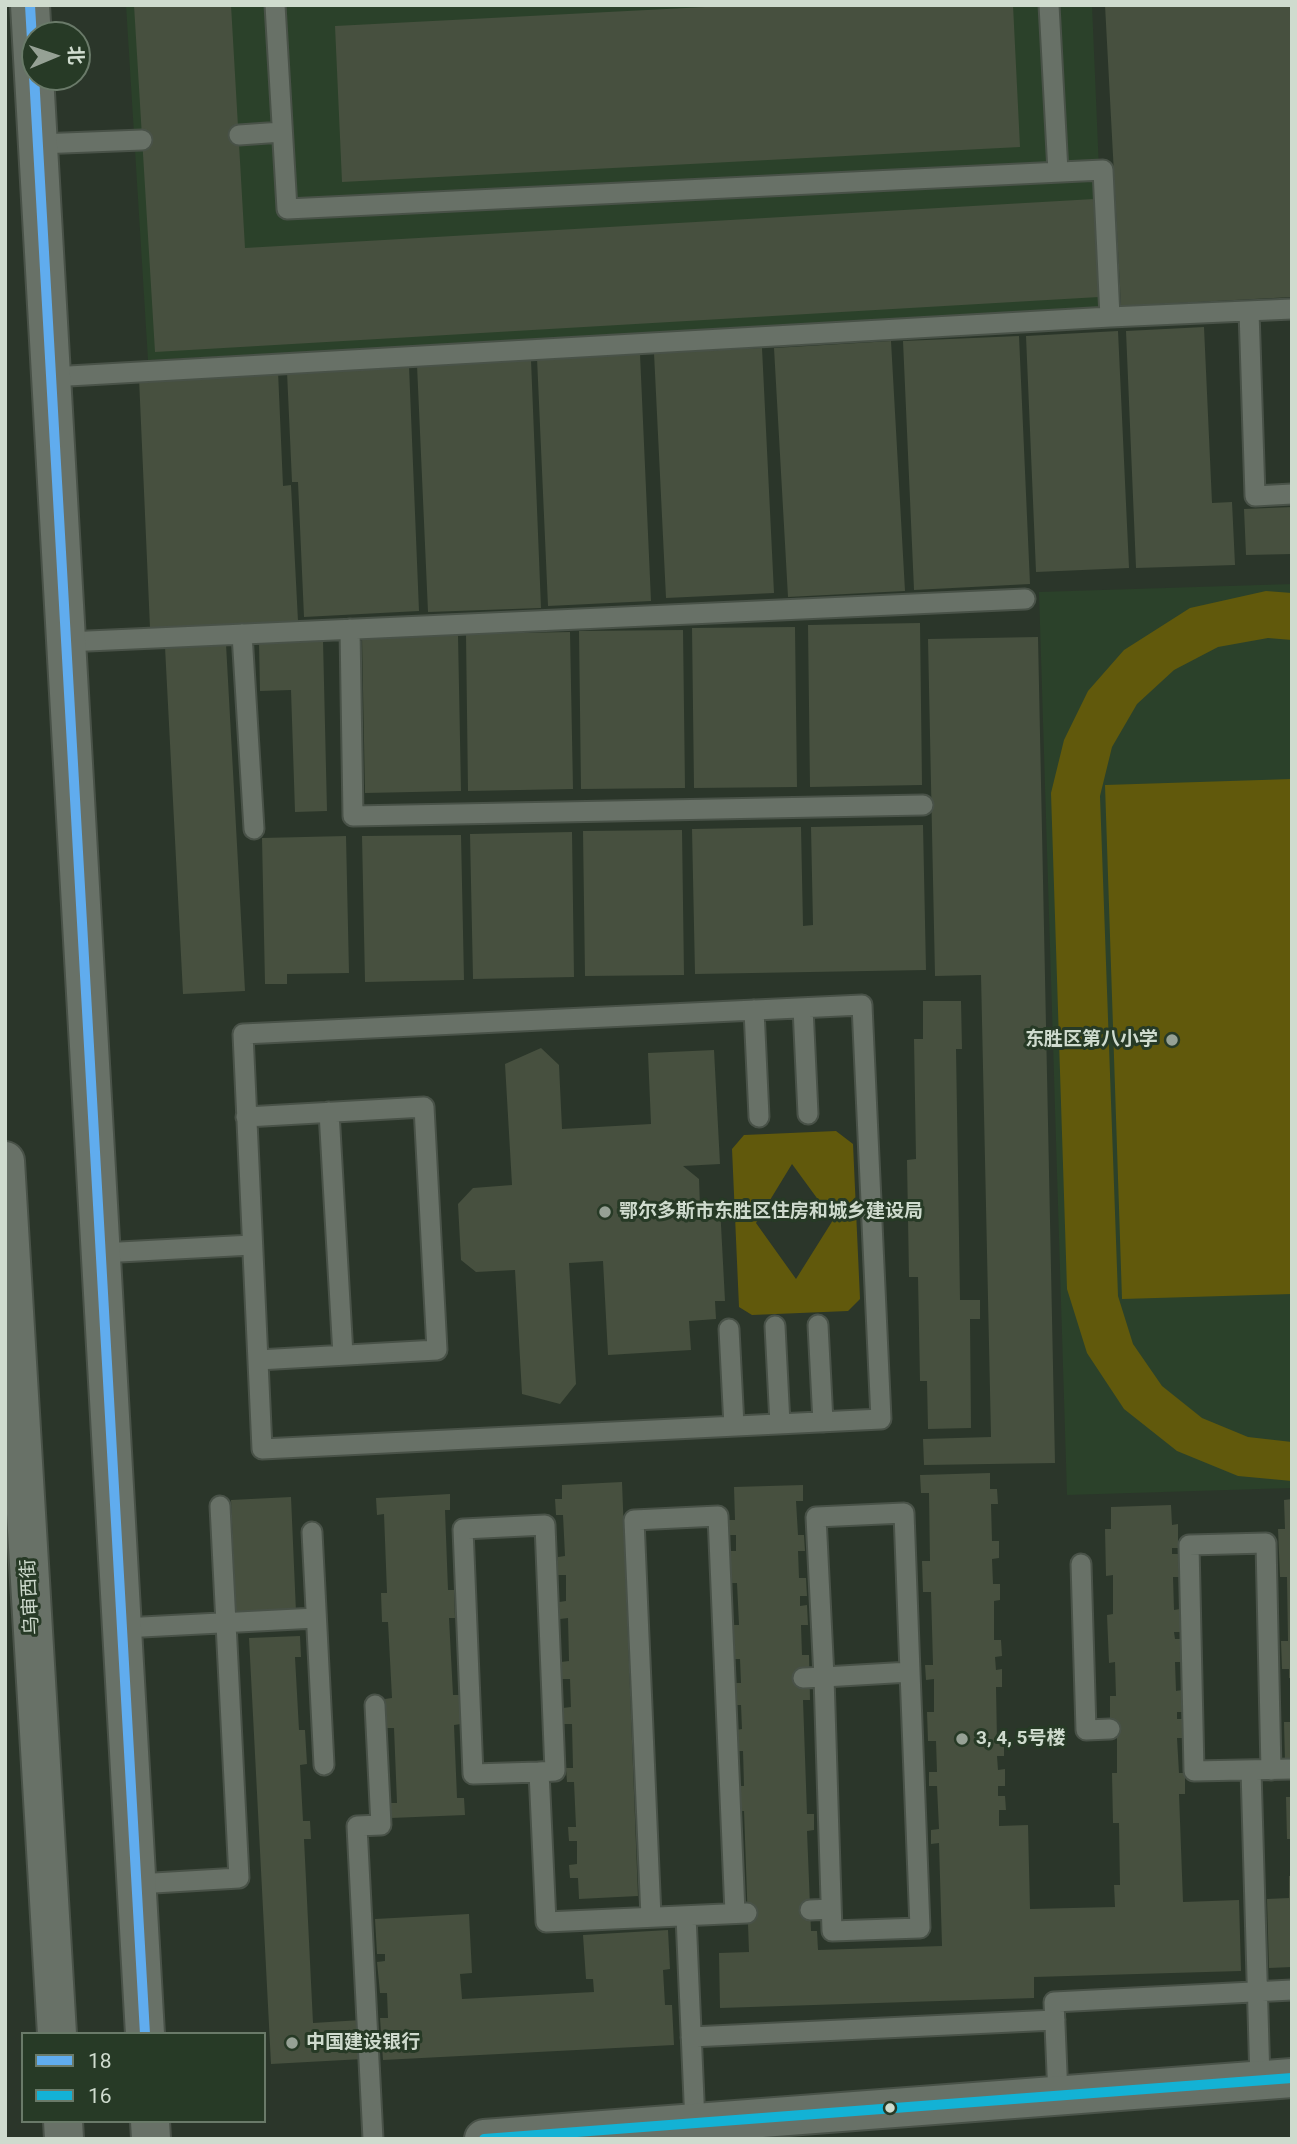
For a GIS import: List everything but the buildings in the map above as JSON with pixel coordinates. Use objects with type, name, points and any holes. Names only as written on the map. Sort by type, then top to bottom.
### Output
[{"type":"main road","points":[[30,5],[145,2032]]},
{"type":"main road","name":"乌审西街","points":[[5,1161],[57,2032]]},
{"type":"main road","points":[[484,2139],[1276,2079]]},
{"type":"lane","points":[[275,5],[287,209],[1103,170],[1110,317]]},
{"type":"lane","points":[[1049,5],[1058,172]]},
{"type":"lane","points":[[239,135],[282,132]]},
{"type":"lane","points":[[38,144],[142,139]]},
{"type":"lane","points":[[51,377],[1292,309]]},
{"type":"lane","points":[[1249,311],[1255,496],[1292,494]]},
{"type":"lane","points":[[66,642],[1025,599]]},
{"type":"lane","points":[[350,629],[353,816],[923,805]]},
{"type":"lane","points":[[242,634],[254,829]]},
{"type":"lane","points":[[862,1005],[881,1419],[262,1449],[243,1034],[803,1008],[862,1005]]},
{"type":"lane","points":[[803,1008],[808,1115]]},
{"type":"lane","points":[[754,1010],[759,1117]]},
{"type":"lane","points":[[246,1117],[424,1107],[437,1350],[258,1360]]},
{"type":"lane","points":[[329,1112],[342,1355]]},
{"type":"lane","points":[[101,1253],[252,1245]]},
{"type":"lane","points":[[818,1325],[823,1422]]},
{"type":"lane","points":[[775,1326],[780,1423]]},
{"type":"lane","points":[[729,1329],[734,1426]]},
{"type":"lane","points":[[136,1884],[239,1878],[220,1506]]},
{"type":"lane","points":[[904,1513],[910,1672],[920,1928],[832,1931],[816,1517],[904,1513]]},
{"type":"lane","points":[[540,1772],[546,1922],[741,1913],[733,1681],[718,1516],[634,1520],[651,1917]]},
{"type":"lane","points":[[545,1525],[555,1771],[540,1772],[472,1774],[463,1529],[545,1525]]},
{"type":"lane","points":[[312,1532],[324,1765]]},
{"type":"lane","points":[[1271,1770],[1266,1543],[1189,1545],[1188,1726],[1194,1771],[1271,1770],[1292,1769]]},
{"type":"lane","points":[[1081,1564],[1086,1730],[1110,1729]]},
{"type":"lane","points":[[122,1628],[316,1618]]},
{"type":"lane","points":[[803,1678],[910,1672]]},
{"type":"lane","points":[[373,2139],[357,1826],[381,1825],[375,1704]]},
{"type":"lane","points":[[1251,1770],[1258,1991],[1276,2079]]},
{"type":"lane","points":[[810,1910],[831,1909]]},
{"type":"lane","points":[[686,1916],[695,2123]]},
{"type":"lane","points":[[1058,2096],[1054,2002],[1292,1990]]},
{"type":"lane","points":[[691,2037],[1055,2020]]},
{"type":"shaded area","points":[[126,5],[1092,5],[1105,311],[148,360]]},
{"type":"shaded area","name":"东胜区第八小学","points":[[1292,584],[1292,1488],[1067,1495],[1039,592]]},
{"type":"shaded area","points":[[1266,591],[1292,593],[1292,640],[1268,638],[1218,647],[1174,670],[1137,704],[1112,747],[1100,796],[1118,1296],[1133,1344],[1162,1386],[1202,1418],[1248,1437],[1292,1442],[1292,1481],[1238,1476],[1177,1451],[1124,1409],[1087,1353],[1067,1289],[1051,793],[1064,740],[1088,691],[1124,650],[1190,608]]},
{"type":"shaded area","points":[[1292,779],[1292,1294],[1122,1299],[1105,785]]},
{"type":"shaded area","points":[[836,1131],[853,1144],[860,1299],[848,1311],[752,1315],[739,1307],[732,1149],[744,1135]],"holes":[[[792,1164],[833,1220],[796,1279],[756,1223]]]},
{"type":"transit line","name":"18","points":[[30,5],[145,2032]]},
{"type":"transit line","name":"16","points":[[484,2139],[1292,2078]]},
{"type":"place","name":"东胜区第八小学","points":[[1172,1040]]},
{"type":"place","name":"鄂尔多斯市东胜区住房和城乡建设局","points":[[605,1212]]},
{"type":"place","name":"3, 4, 5号楼","points":[[962,1739]]},
{"type":"place","name":"中国建设银行","points":[[292,2043]]}]
